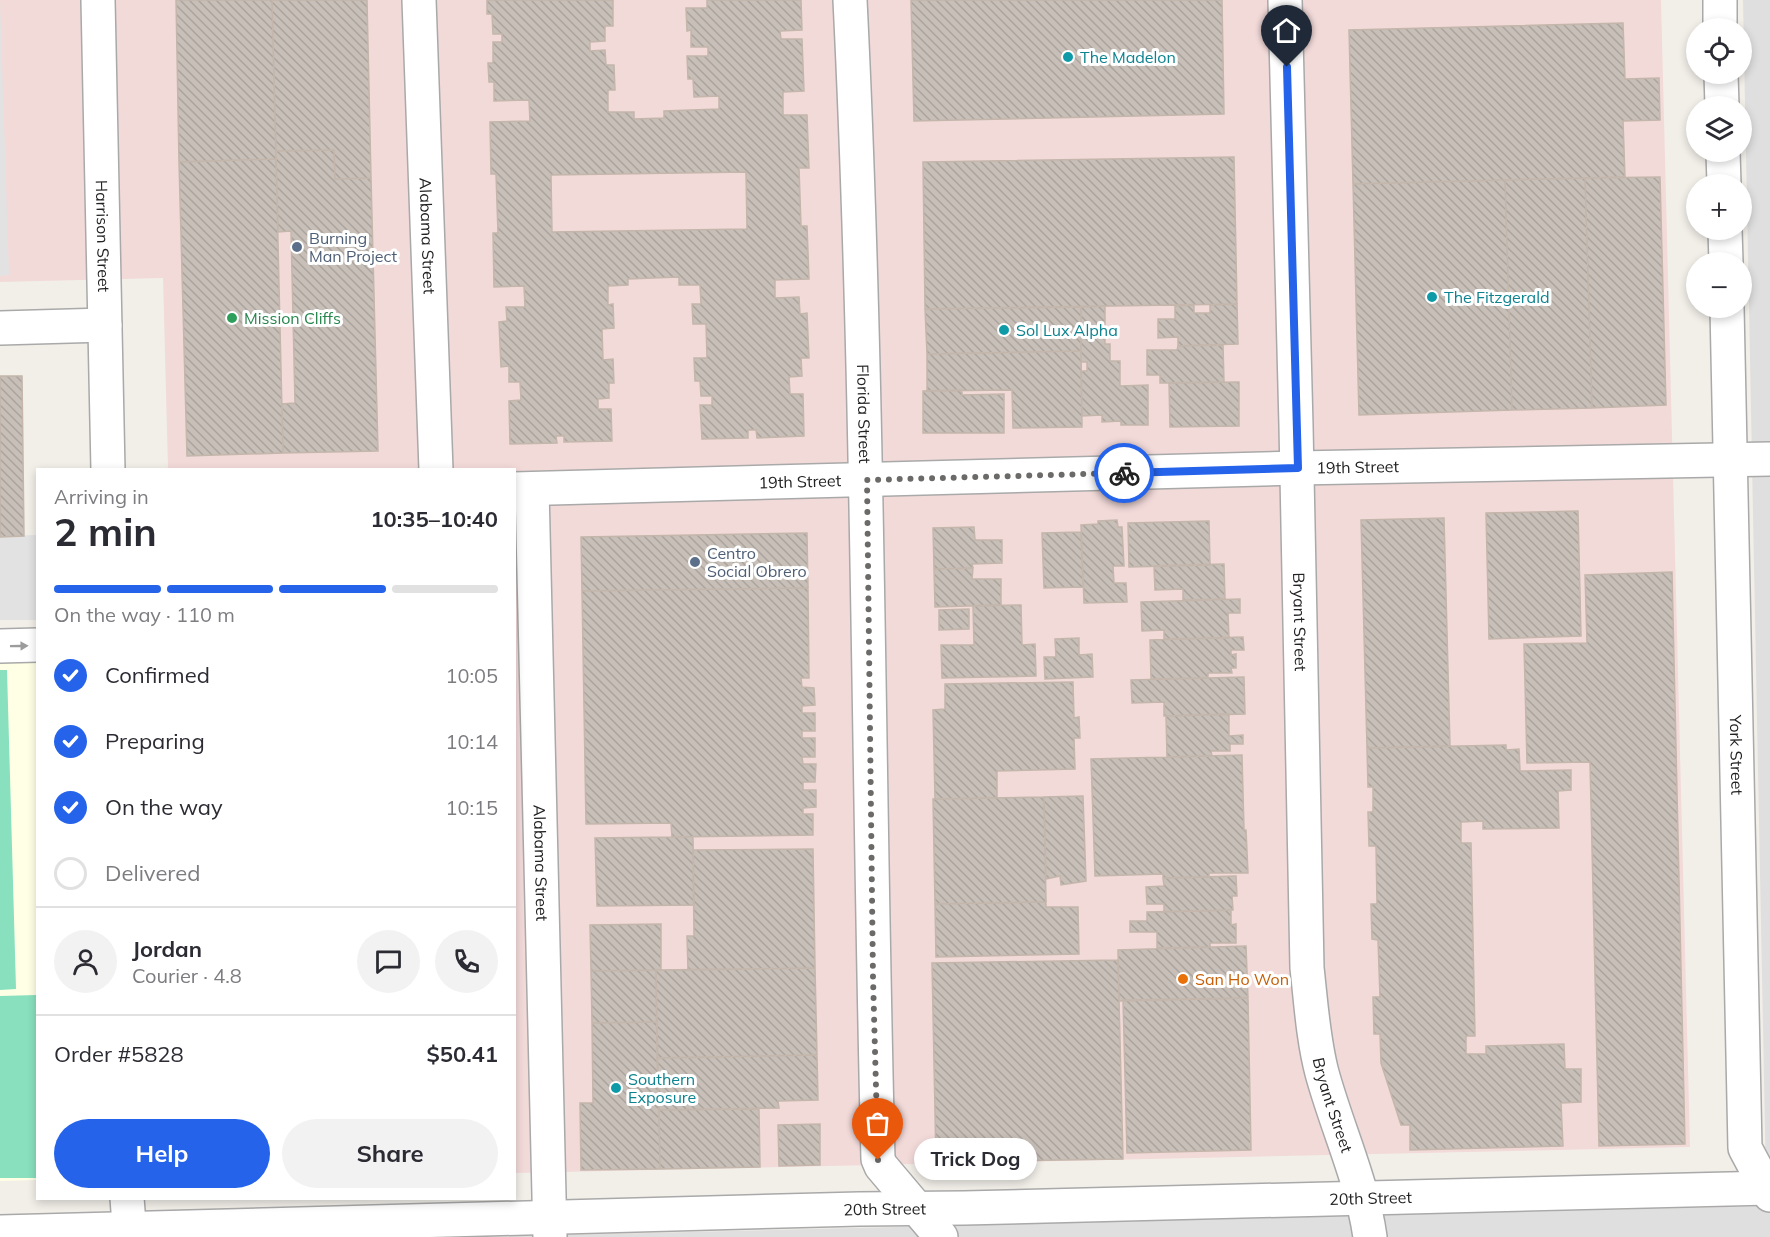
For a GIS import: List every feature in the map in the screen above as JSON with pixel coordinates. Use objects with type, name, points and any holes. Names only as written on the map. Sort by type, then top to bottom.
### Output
[{"type":"street","name":"Harrison Street","points":[[98,0],[108,468]]},
{"type":"street","name":"Alabama Street","points":[[419,0],[436,468]]},
{"type":"street","name":"Florida Street","points":[[850,0],[857,144],[867,480],[873,978],[878,1160],[941,1237]]},
{"type":"street","name":"Bryant Street","points":[[1285,0],[1298,468],[1307,968],[1312,1021],[1322,1072],[1350,1154],[1370,1237]]},
{"type":"street","points":[[1720,0],[1720,18]]},
{"type":"street","name":"York Street","points":[[1727,318],[1745,1148],[1769,1191]]},
{"type":"street","points":[[0,328],[105,325]]},
{"type":"street","name":"19th Street","points":[[523,489],[1298,468],[1770,459]]},
{"type":"street","name":"Alabama Street","points":[[523,489],[549,1228]]},
{"type":"street","points":[[0,646],[36,645]]},
{"type":"street","name":"20th Street","points":[[0,1232],[129,1222],[458,1209],[549,1228],[847,1209],[1769,1191]]},
{"type":"shaded area","points":[[0,0],[1661,0],[1690,1147],[516,1173],[516,468],[168,468],[163,278],[0,282]]},
{"type":"shaded area","points":[[0,0],[9,275],[0,276]]},
{"type":"shaded area","points":[[1743,0],[1770,0],[1770,1185],[1766,1182],[1749,318],[1752,318],[1752,252],[1748,252],[1748,240],[1752,240],[1752,174],[1746,174],[1746,162],[1752,162],[1752,96],[1745,96],[1745,84],[1752,84],[1752,18],[1743,18]]},
{"type":"shaded area","points":[[36,535],[36,620],[0,620],[0,536]]},
{"type":"shaded area","points":[[36,661],[36,1180],[0,1181],[0,662]]},
{"type":"shaded area","points":[[1770,1206],[1770,1237],[479,1237]]},
{"type":"green space","points":[[0,670],[7,670],[16,989],[0,990]]},
{"type":"green space","points":[[36,995],[36,1178],[0,1178],[0,996]]},
{"type":"building","points":[[176,0],[272,0],[276,159],[179,162]]},
{"type":"building","points":[[272,0],[367,0],[371,178],[335,179],[334,150],[276,151]]},
{"type":"building","points":[[487,0],[613,0],[613,26],[605,26],[605,41],[590,42],[590,51],[605,50],[606,65],[614,65],[615,90],[608,90],[608,112],[634,112],[634,119],[664,118],[664,111],[719,109],[719,96],[694,97],[693,79],[688,79],[687,56],[708,56],[708,47],[691,47],[691,30],[687,31],[686,8],[707,8],[707,0],[801,0],[802,30],[780,31],[781,39],[802,39],[804,91],[783,92],[783,115],[807,115],[809,168],[799,168],[801,226],[807,226],[809,279],[775,280],[775,298],[799,297],[800,314],[807,313],[809,358],[801,358],[802,376],[789,377],[790,394],[803,394],[804,436],[757,438],[756,430],[748,430],[748,438],[702,439],[700,405],[712,405],[712,396],[701,396],[700,381],[695,381],[694,358],[707,358],[706,324],[693,324],[692,304],[701,304],[700,285],[679,285],[679,277],[628,279],[628,285],[608,286],[608,305],[613,304],[614,328],[602,329],[603,360],[613,359],[614,383],[609,383],[609,398],[598,399],[598,409],[611,409],[612,441],[564,442],[564,436],[556,436],[557,443],[510,444],[509,401],[521,400],[520,382],[509,382],[509,366],[501,367],[499,322],[507,321],[506,307],[525,307],[524,286],[494,287],[493,233],[498,233],[496,174],[491,174],[490,122],[530,121],[529,100],[494,101],[494,82],[489,82],[488,63],[493,63],[493,42],[502,42],[502,34],[493,34],[492,14],[487,14]],"holes":[[[746,172],[747,229],[552,232],[551,175]]]},
{"type":"building","name":"The Madelon","points":[[911,0],[1222,0],[1224,114],[914,121]]},
{"type":"building","points":[[1623,23],[1625,79],[1659,78],[1660,120],[1623,121],[1625,177],[1353,184],[1349,30]]},
{"type":"building","points":[[334,150],[335,179],[371,178],[378,451],[283,453],[282,404],[295,403],[291,231],[278,232],[276,151]]},
{"type":"building","points":[[1234,157],[1237,304],[925,309],[923,162]]},
{"type":"building","name":"Mission Cliffs","points":[[276,159],[283,453],[187,456],[179,162]]},
{"type":"building","points":[[1660,177],[1666,405],[1592,408],[1585,178]]},
{"type":"building","points":[[1585,178],[1592,408],[1512,410],[1505,180]]},
{"type":"building","name":"The Fitzgerald","points":[[1505,180],[1512,410],[1359,415],[1353,184]]},
{"type":"building","points":[[1237,304],[1238,344],[1178,346],[1178,337],[1158,338],[1158,319],[1175,319],[1175,306],[1194,305],[1194,313],[1210,313],[1210,305]]},
{"type":"building","points":[[1105,306],[1105,344],[1110,344],[1110,361],[1120,361],[1120,386],[1148,385],[1148,425],[1121,425],[1121,421],[1102,422],[1102,415],[1082,416],[1081,371],[1087,371],[1087,362],[1081,362],[1081,307]]},
{"type":"building","name":"Sol Lux Alpha","points":[[1081,307],[1081,351],[927,354],[925,309]]},
{"type":"building","points":[[1223,345],[1224,382],[1160,383],[1160,375],[1147,375],[1147,350],[1177,350],[1178,346]]},
{"type":"building","points":[[1081,351],[1082,427],[1013,428],[1012,390],[927,391],[927,354]]},
{"type":"building","points":[[0,376],[22,376],[24,536],[0,537]]},
{"type":"building","points":[[1239,382],[1239,426],[1170,427],[1169,383]]},
{"type":"building","points":[[962,390],[962,395],[1004,394],[1004,433],[923,433],[923,391]]},
{"type":"building","points":[[1578,511],[1581,636],[1489,639],[1486,513]]},
{"type":"building","points":[[1444,518],[1450,746],[1367,748],[1361,520]]},
{"type":"building","points":[[1117,520],[1118,527],[1122,527],[1124,566],[1113,566],[1114,583],[1126,583],[1127,602],[1084,603],[1081,525]]},
{"type":"building","points":[[1209,521],[1210,565],[1129,567],[1128,523]]},
{"type":"building","points":[[974,527],[975,540],[1002,540],[1002,563],[972,564],[973,568],[934,569],[933,528]]},
{"type":"building","points":[[1081,532],[1083,587],[1044,588],[1042,533]]},
{"type":"building","name":"Centro Social Obrero","points":[[807,533],[808,588],[582,591],[581,537]]},
{"type":"building","points":[[1224,564],[1225,599],[1183,600],[1183,589],[1155,590],[1154,566]]},
{"type":"building","points":[[973,568],[972,579],[1001,579],[1001,605],[935,607],[934,569]]},
{"type":"building","points":[[1672,572],[1685,1144],[1599,1146],[1590,762],[1527,763],[1524,644],[1587,643],[1585,575]]},
{"type":"building","points":[[808,588],[809,678],[801,678],[802,687],[814,688],[815,705],[802,706],[802,713],[815,713],[815,731],[802,731],[802,738],[815,738],[815,757],[802,757],[803,764],[816,764],[815,782],[803,782],[803,790],[816,790],[816,807],[803,808],[803,814],[813,814],[813,835],[672,837],[671,823],[586,824],[582,591]]},
{"type":"building","points":[[1240,599],[1240,613],[1228,613],[1229,638],[1164,639],[1164,630],[1142,631],[1141,602]]},
{"type":"building","points":[[1021,605],[1022,645],[1035,644],[1036,676],[942,678],[941,645],[974,645],[973,606]]},
{"type":"building","points":[[969,609],[969,629],[939,630],[939,610]]},
{"type":"building","points":[[1243,637],[1244,650],[1231,650],[1231,655],[1236,654],[1236,668],[1231,668],[1232,673],[1208,673],[1208,678],[1151,679],[1150,640]]},
{"type":"building","points":[[1079,638],[1079,655],[1092,654],[1093,677],[1045,679],[1044,657],[1056,657],[1055,639]]},
{"type":"building","points":[[1244,677],[1245,714],[1164,716],[1164,702],[1132,703],[1131,680]]},
{"type":"building","points":[[1073,682],[1074,718],[1079,717],[1080,738],[1074,738],[1075,769],[997,771],[997,798],[935,799],[933,710],[945,709],[945,684]]},
{"type":"building","points":[[1229,714],[1229,736],[1243,735],[1243,744],[1230,744],[1230,751],[1211,751],[1212,756],[1167,757],[1166,716]]},
{"type":"building","points":[[1506,745],[1506,750],[1519,749],[1520,771],[1571,770],[1571,790],[1558,791],[1559,828],[1483,829],[1483,821],[1461,822],[1461,843],[1471,843],[1475,1036],[1466,1036],[1466,1054],[1486,1054],[1486,1046],[1564,1044],[1565,1069],[1581,1069],[1581,1102],[1561,1103],[1563,1146],[1410,1150],[1410,1125],[1401,1125],[1381,1063],[1380,1034],[1374,1034],[1373,997],[1380,997],[1378,940],[1372,939],[1371,904],[1377,904],[1376,846],[1369,846],[1368,812],[1373,812],[1373,787],[1368,787],[1367,748]]},
{"type":"building","points":[[1242,755],[1244,830],[1246,830],[1248,873],[1209,873],[1209,877],[1163,878],[1163,874],[1095,876],[1091,759]]},
{"type":"building","points":[[1083,796],[1086,881],[1061,885],[1060,876],[1046,879],[1044,797]]},
{"type":"building","points":[[1044,797],[1046,902],[935,904],[933,799]]},
{"type":"building","points":[[693,837],[694,905],[597,906],[595,838]]},
{"type":"building","points":[[813,849],[815,968],[688,970],[687,936],[694,936],[693,850]]},
{"type":"building","points":[[1236,876],[1237,896],[1232,896],[1233,910],[1164,912],[1164,904],[1147,904],[1146,887],[1164,886],[1163,878]]},
{"type":"building","points":[[1046,902],[1046,907],[1078,907],[1079,954],[936,957],[935,904]]},
{"type":"building","points":[[1231,910],[1231,925],[1236,924],[1236,943],[1210,943],[1210,947],[1157,948],[1157,932],[1130,932],[1130,921],[1147,921],[1147,912]]},
{"type":"building","points":[[661,924],[661,970],[591,971],[590,925]]},
{"type":"building","name":"San Ho Won","points":[[1246,946],[1248,998],[1119,1001],[1118,950]]},
{"type":"building","points":[[1118,960],[1123,1159],[936,1162],[932,963]]},
{"type":"building","points":[[815,968],[817,1055],[657,1058],[656,970]]},
{"type":"building","points":[[656,970],[657,1022],[592,1023],[591,971]]},
{"type":"building","points":[[1248,998],[1251,1150],[1127,1153],[1123,1000]]},
{"type":"building","points":[[657,1022],[660,1169],[581,1170],[580,1103],[593,1103],[592,1023]]},
{"type":"building","points":[[817,1055],[818,1100],[778,1101],[779,1108],[659,1110],[657,1058]]},
{"type":"building","points":[[759,1109],[760,1167],[660,1169],[659,1110]]},
{"type":"building","points":[[820,1124],[820,1165],[779,1166],[778,1125]]},
{"type":"way so far","points":[[878,1160],[873,978],[867,480],[1124,473]]},
{"type":"place","name":"The Madelon","points":[[1068,57]]},
{"type":"place","name":"Burning Man Project","points":[[297,247]]},
{"type":"place","name":"The Fitzgerald","points":[[1432,297]]},
{"type":"place","name":"Mission Cliffs","points":[[232,318]]},
{"type":"place","name":"Sol Lux Alpha","points":[[1004,330]]},
{"type":"place","name":"Centro Social Obrero","points":[[695,562]]},
{"type":"place","name":"San Ho Won","points":[[1183,979]]},
{"type":"place","name":"Southern Exposure","points":[[616,1088]]},
{"type":"place","name":"Trick Dog","points":[[878,1160]]},
{"type":"route","points":[[1124,473],[1298,468],[1287,67]]}]
